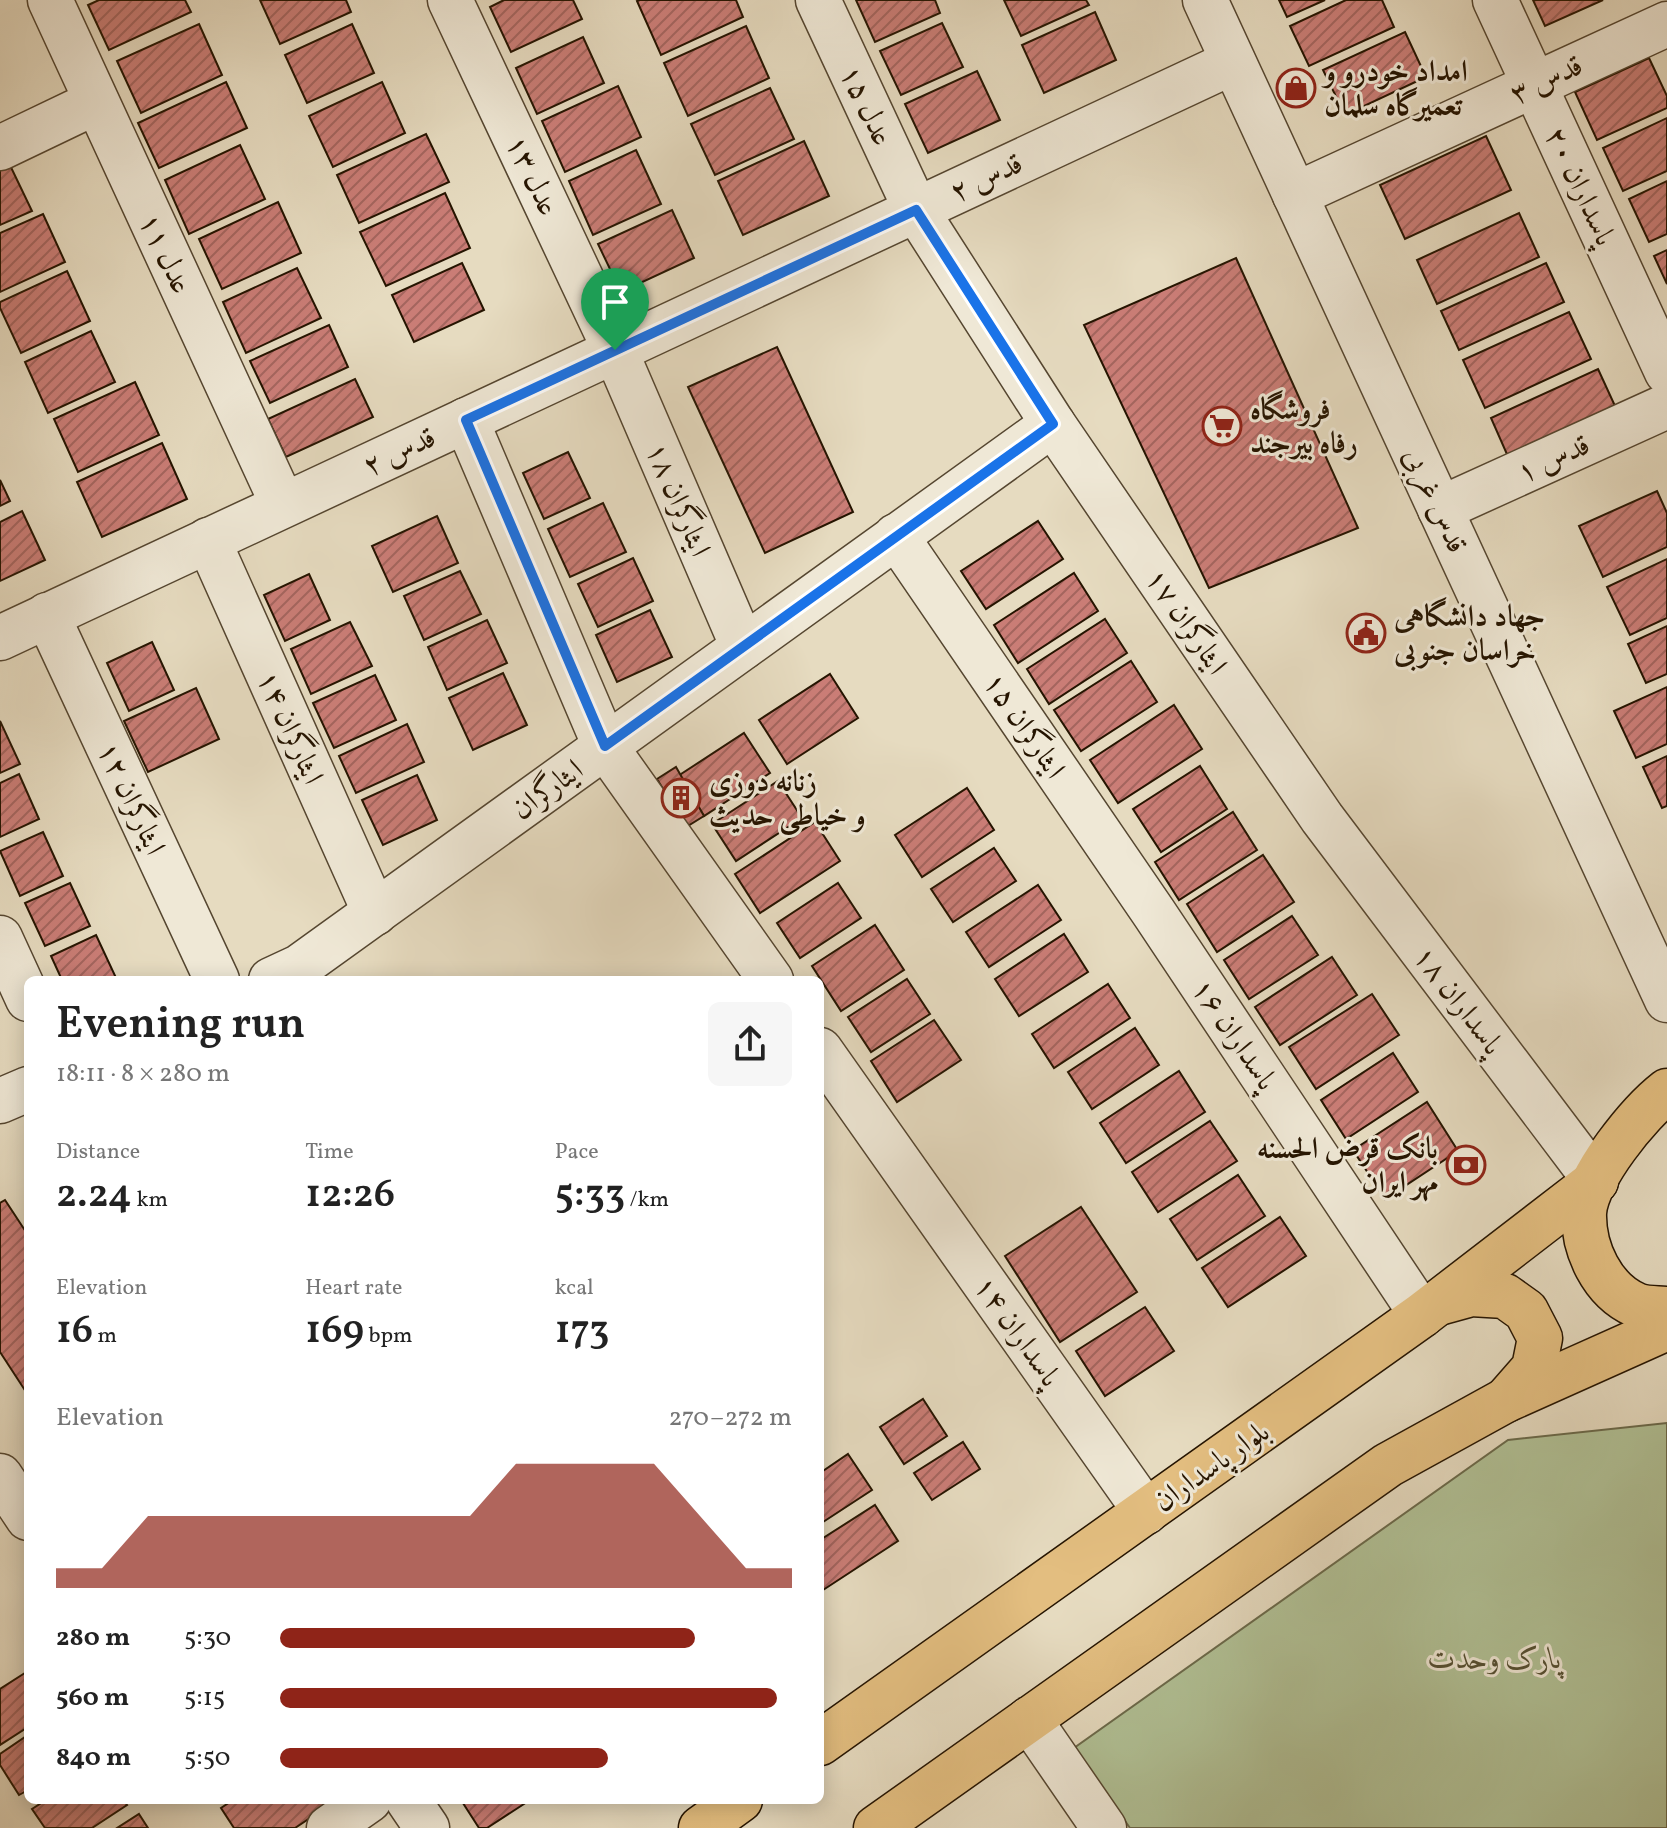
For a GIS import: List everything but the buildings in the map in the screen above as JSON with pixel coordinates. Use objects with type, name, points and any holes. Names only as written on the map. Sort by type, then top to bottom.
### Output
[{"type":"main road","points":[[1667,1091],[1651,1103],[1612,1152],[1584,1211],[1591,1258],[1605,1282],[1637,1306],[1667,1309]]},
{"type":"main road","name":"بلوار پاسداران","points":[[824,1731],[1146,1512],[1431,1309],[1596,1181]]},
{"type":"main road","points":[[1431,1309],[1471,1294],[1505,1296],[1526,1311],[1540,1338],[1534,1368],[1506,1400]]},
{"type":"main road","points":[[876,1828],[1388,1465],[1506,1400],[1667,1328]]},
{"type":"main road","points":[[701,1828],[734,1804]]},
{"type":"street","name":"عدل ۱۱","points":[[50,0],[283,505]]},
{"type":"street","name":"عدل ۱۳","points":[[450,0],[615,350]]},
{"type":"street","name":"عدل ۱۵","points":[[818,0],[916,210],[1053,424]]},
{"type":"street","name":"قدس غربی","points":[[1205,0],[1667,1000]]},
{"type":"street","name":"پاسداران ۲۰","points":[[1495,0],[1667,372]]},
{"type":"street","name":"قدس ۳","points":[[1295,195],[1667,24]]},
{"type":"street","name":"قدس ۲","points":[[0,638],[1233,62]]},
{"type":"street","points":[[0,148],[96,102]]},
{"type":"street","name":"ایثارگران ۱۸","points":[[615,350],[743,647]]},
{"type":"street","name":"قدس ۱","points":[[1440,509],[1667,406]]},
{"type":"street","points":[[466,420],[605,746],[768,976]]},
{"type":"street","name":"ایثارگران","points":[[293,976],[375,913],[1053,424]]},
{"type":"street","name":"ایثارگران ۱۷","points":[[1053,424],[1322,818]]},
{"type":"street","name":"ایثارگران ۱۵","points":[[896,536],[1154,913]]},
{"type":"street","name":"ایثارگران ۱۴","points":[[208,540],[375,913]]},
{"type":"street","name":"ایثارگران ۱۲","points":[[47,615],[215,976]]},
{"type":"street","name":"پاسداران ۱۸","points":[[1322,818],[1596,1181]]},
{"type":"street","name":"پاسداران ۱۶","points":[[1154,913],[1431,1309]]},
{"type":"street","points":[[0,938],[24,990]]},
{"type":"street","name":"پاسداران ۱۴","points":[[824,1056],[1146,1512]]},
{"type":"street","points":[[0,1101],[24,1091]]},
{"type":"street","points":[[0,1476],[24,1512]]},
{"type":"street","points":[[1029,1719],[1104,1828]]},
{"type":"street","points":[[329,1828],[363,1804]]},
{"type":"street","points":[[411,1804],[427,1828]]},
{"type":"green space","name":"پارک وحدت","points":[[1667,1423],[1667,1828],[1130,1828],[1074,1748],[1508,1440]]},
{"type":"place","name":"امداد خودرو و تعمیرگاه سلمان","points":[[1296,88]]},
{"type":"place","name":"فروشگاه رفاه بیرجند","points":[[1222,426]]},
{"type":"place","name":"جهاد دانشگاهی خراسان جنوبی","points":[[1366,633]]},
{"type":"place","name":"زنانه دوزی و خیاطی حدیث","points":[[681,798]]},
{"type":"place","name":"بانک قرض الحسنه مهر ایران","points":[[1466,1165]]},
{"type":"route","points":[[916,210],[1053,424],[605,746],[466,420],[615,350],[916,210]]}]
